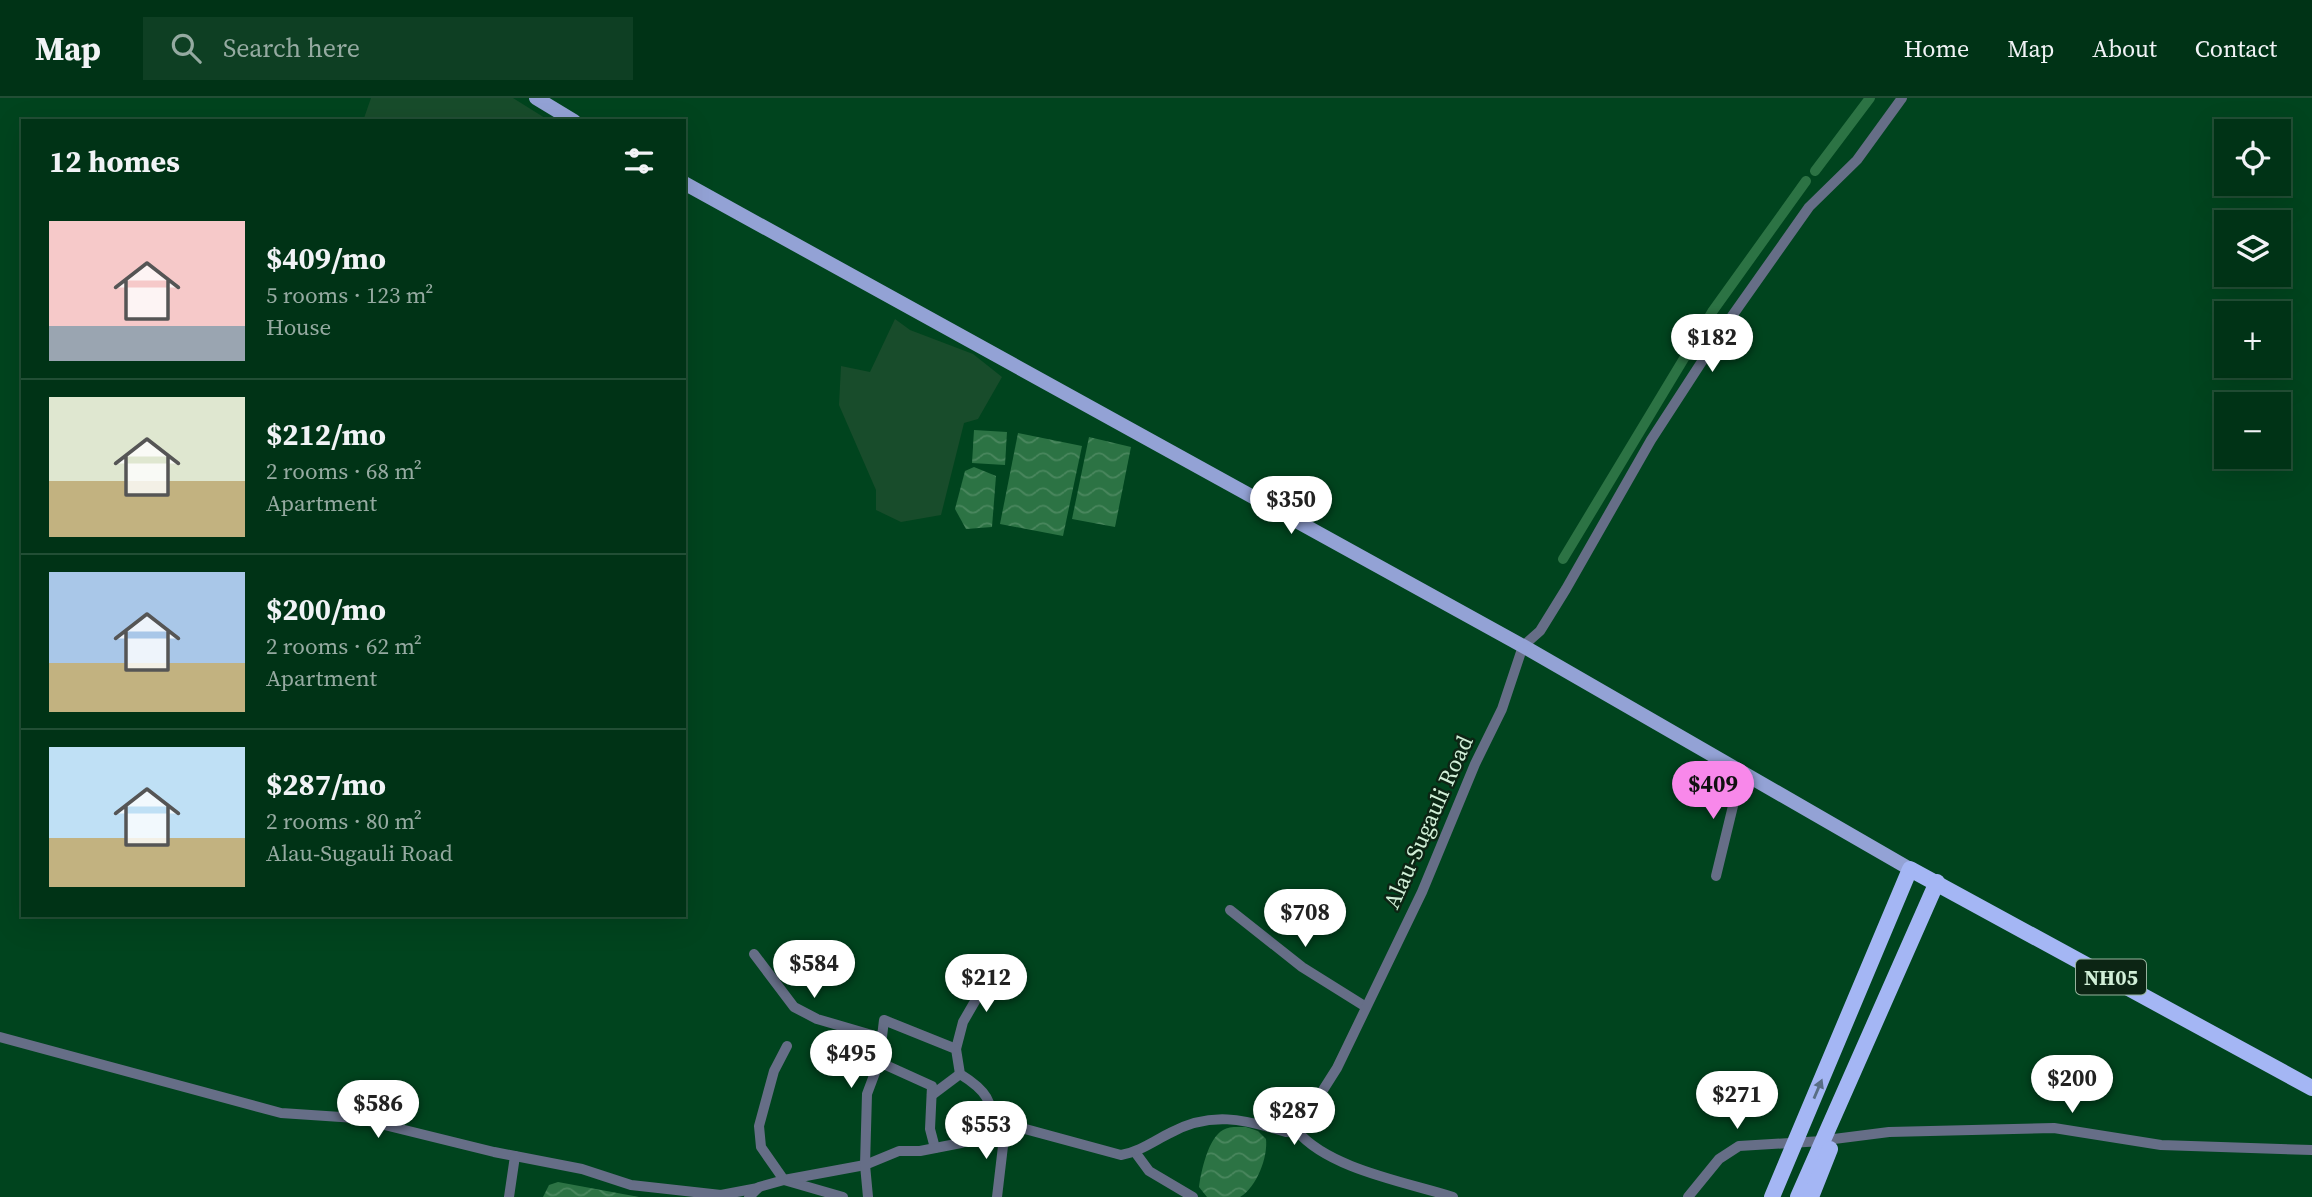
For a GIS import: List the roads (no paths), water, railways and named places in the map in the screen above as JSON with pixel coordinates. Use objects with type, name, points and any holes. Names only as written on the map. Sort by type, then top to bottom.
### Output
[{"type":"highway","name":"NH05","points":[[1910,869],[2312,1088]]},
{"type":"highway","points":[[1772,1197],[1910,869]]},
{"type":"highway","points":[[1798,1197],[1828,1140],[1937,882]]},
{"type":"highway","points":[[1811,1197],[1828,1140]]},
{"type":"main road","points":[[536,98],[571,119]]},
{"type":"main road","name":"NH05","points":[[686,184],[1524,646],[1910,869]]},
{"type":"street","name":"Alau-Sugauli Road","points":[[1297,1131],[1337,1068],[1422,892],[1475,764],[1502,709],[1524,646],[1540,631],[1651,440],[1725,326],[1809,208],[1857,160],[1902,98]]},
{"type":"street","points":[[1716,876],[1741,773]]},
{"type":"street","points":[[1230,910],[1302,967],[1366,1007]]},
{"type":"street","points":[[754,954],[794,1007],[817,1019],[882,1038]]},
{"type":"street","points":[[993,970],[963,1022],[956,1049],[960,1074],[983,1088],[1000,1131],[997,1197]]},
{"type":"street","points":[[868,1197],[865,1165],[867,1094],[879,1062],[884,1020],[956,1049]]},
{"type":"street","points":[[0,1037],[281,1113],[356,1118],[582,1170],[631,1185],[722,1195],[865,1165],[899,1151],[935,1148],[1014,1126],[1121,1155],[1135,1153],[1186,1124],[1219,1117],[1286,1132],[1297,1131],[1310,1146],[1337,1160],[1453,1197]]},
{"type":"street","points":[[787,1046],[774,1071],[759,1126],[761,1147],[784,1180],[842,1197]]},
{"type":"street","points":[[879,1062],[932,1086],[930,1129],[935,1148]]},
{"type":"street","points":[[932,1095],[960,1074]]},
{"type":"street","points":[[1688,1197],[1719,1159],[1739,1146],[1795,1144],[1889,1132],[2054,1128],[2161,1145],[2312,1150]]},
{"type":"street","points":[[1135,1153],[1149,1171],[1193,1197]]},
{"type":"street","points":[[509,1197],[515,1156]]},
{"type":"street","points":[[750,1197],[759,1187]]},
{"type":"water","points":[[974,430],[1007,432],[1005,465],[972,463]]},
{"type":"water","points":[[1018,433],[1082,446],[1063,536],[1000,524]]},
{"type":"water","points":[[1089,437],[1131,447],[1115,527],[1072,519]]},
{"type":"water","points":[[974,467],[996,476],[992,527],[966,529],[955,509],[965,471]]},
{"type":"water","points":[[1246,1127],[1258,1131],[1266,1139],[1263,1163],[1256,1179],[1240,1197],[1207,1197],[1199,1187],[1206,1156],[1213,1140],[1225,1129]]},
{"type":"water","points":[[558,1182],[639,1197],[543,1197],[549,1185]]},
{"type":"waterway","points":[[1815,171],[1870,98]]},
{"type":"waterway","points":[[1563,559],[1712,312],[1806,181]]}]
